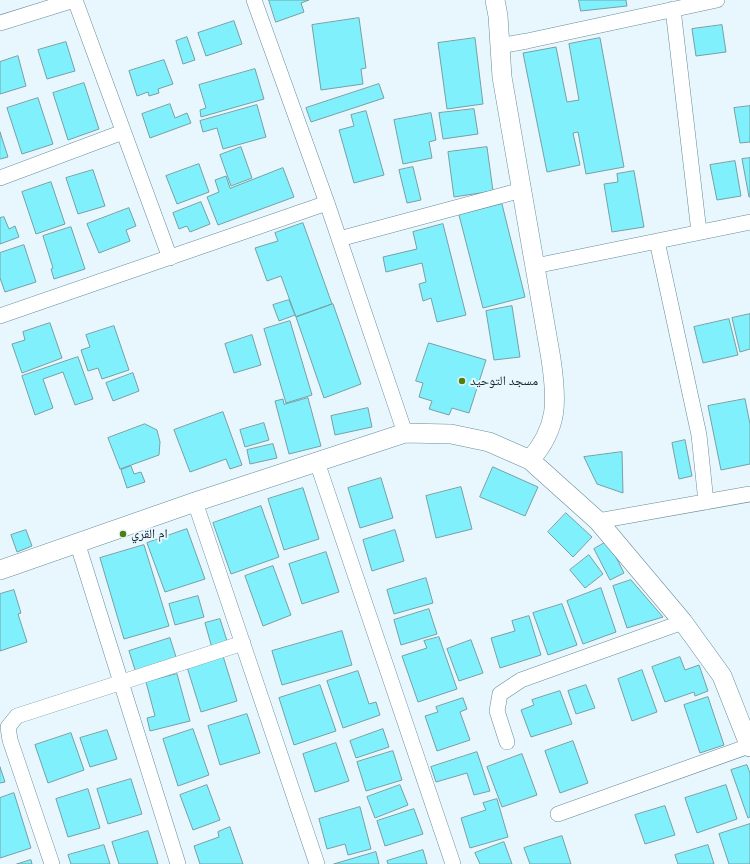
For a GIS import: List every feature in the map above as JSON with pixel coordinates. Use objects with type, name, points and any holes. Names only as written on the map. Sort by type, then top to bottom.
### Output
[{"type":"street","points":[[0,23],[74,0],[170,258]]},
{"type":"street","points":[[254,0],[327,204],[405,433]]},
{"type":"street","points":[[499,46],[717,0]]},
{"type":"street","points":[[500,5],[499,46],[502,77],[551,359],[556,399],[551,428],[546,440],[530,460]]},
{"type":"street","points":[[673,9],[699,232]]},
{"type":"street","points":[[0,178],[123,132]]},
{"type":"street","points":[[339,239],[522,190]]},
{"type":"street","points":[[0,316],[327,204]]},
{"type":"street","points":[[535,266],[750,222]]},
{"type":"street","points":[[657,241],[699,435],[706,502]]},
{"type":"street","points":[[0,570],[195,502],[405,433],[451,434],[489,442],[530,460],[598,521],[683,622],[722,676],[750,747],[558,814]]},
{"type":"street","points":[[317,462],[453,864]]},
{"type":"street","points":[[598,521],[750,494]]},
{"type":"street","points":[[195,502],[317,864]]},
{"type":"street","points":[[77,542],[178,864]]},
{"type":"street","points":[[507,742],[497,711],[500,694],[521,680],[683,622]]},
{"type":"street","points":[[52,864],[10,740],[8,727],[17,716],[243,643]]},
{"type":"building","points":[[269,0],[309,0],[301,3],[304,12],[276,22]]},
{"type":"building","points":[[579,0],[626,0],[627,6],[581,11]]},
{"type":"building","points":[[359,18],[366,68],[361,69],[363,84],[321,90],[312,25]]},
{"type":"building","points":[[234,21],[242,44],[206,56],[198,33]]},
{"type":"building","points":[[722,25],[726,52],[696,56],[692,29]]},
{"type":"building","points":[[187,37],[195,60],[183,64],[176,41]]},
{"type":"building","points":[[475,38],[483,104],[447,109],[438,43]]},
{"type":"building","points":[[600,38],[624,167],[586,174],[578,132],[573,133],[580,165],[547,172],[523,53],[556,47],[567,102],[579,100],[569,44]]},
{"type":"building","points":[[66,42],[75,71],[47,79],[38,50]]},
{"type":"building","points":[[18,56],[26,86],[0,94],[0,62]]},
{"type":"building","points":[[164,60],[173,84],[158,89],[159,93],[149,96],[148,92],[137,96],[129,71]]},
{"type":"building","points":[[255,69],[264,99],[201,117],[200,110],[206,108],[199,85]]},
{"type":"building","points":[[84,83],[99,129],[68,140],[53,93]]},
{"type":"building","points":[[379,84],[384,98],[311,122],[306,108]]},
{"type":"building","points":[[38,98],[53,144],[22,154],[7,108]]},
{"type":"building","points":[[170,104],[175,118],[187,113],[191,123],[150,138],[142,114]]},
{"type":"building","points":[[257,105],[266,137],[223,149],[217,128],[203,132],[200,121]]},
{"type":"building","points":[[750,106],[750,142],[740,143],[734,108]]},
{"type":"building","points":[[474,109],[478,134],[443,139],[439,113]]},
{"type":"building","points":[[366,111],[384,175],[354,183],[339,130],[354,126],[351,115]]},
{"type":"building","points":[[431,113],[436,140],[429,142],[432,158],[403,164],[394,120]]},
{"type":"building","points":[[0,132],[8,157],[0,159]]},
{"type":"building","points":[[241,147],[252,178],[231,186],[220,155]]},
{"type":"building","points":[[487,147],[493,191],[454,197],[448,152]]},
{"type":"building","points":[[750,158],[750,197],[749,197],[742,159]]},
{"type":"building","points":[[735,161],[741,196],[717,200],[710,165]]},
{"type":"building","points":[[199,164],[209,192],[177,204],[166,176]]},
{"type":"building","points":[[413,167],[421,200],[407,203],[399,170]]},
{"type":"building","points":[[283,168],[294,197],[218,225],[207,197],[219,192],[215,180],[226,176],[230,188]]},
{"type":"building","points":[[93,170],[105,206],[78,214],[66,178]]},
{"type":"building","points":[[634,171],[644,227],[612,232],[604,184],[618,182],[617,174]]},
{"type":"building","points":[[51,182],[65,224],[36,234],[22,192]]},
{"type":"building","points":[[201,202],[210,224],[190,232],[187,226],[179,229],[173,213]]},
{"type":"building","points":[[502,204],[525,297],[483,308],[459,215]]},
{"type":"building","points":[[129,208],[136,226],[126,230],[130,241],[99,253],[87,224]]},
{"type":"building","points":[[4,217],[9,229],[15,226],[19,237],[0,244],[0,218]]},
{"type":"building","points":[[303,223],[332,304],[296,317],[281,276],[267,281],[255,248],[278,241],[275,233]]},
{"type":"building","points":[[443,224],[466,315],[437,322],[431,298],[423,301],[419,284],[426,282],[422,263],[386,272],[383,257],[417,249],[413,232]]},
{"type":"building","points":[[71,227],[85,269],[54,279],[51,269],[53,268],[43,236]]},
{"type":"building","points":[[24,245],[36,282],[5,292],[0,278],[0,253]]},
{"type":"building","points":[[289,300],[295,315],[279,321],[273,305]]},
{"type":"building","points":[[333,304],[361,384],[324,398],[296,317]]},
{"type":"building","points":[[512,306],[520,357],[494,360],[486,311]]},
{"type":"building","points":[[750,314],[750,349],[740,352],[732,318]]},
{"type":"building","points":[[729,319],[738,355],[703,363],[694,327]]},
{"type":"building","points":[[290,321],[312,395],[286,403],[264,329]]},
{"type":"building","points":[[50,323],[62,358],[22,373],[12,344],[25,340],[23,332]]},
{"type":"building","points":[[114,326],[129,370],[102,379],[98,368],[88,371],[81,350],[90,347],[86,335]]},
{"type":"building","points":[[252,335],[261,365],[234,373],[225,344]]},
{"type":"building","points":[[429,343],[486,360],[469,413],[452,408],[449,415],[429,409],[432,401],[419,397],[423,383],[416,381]]},
{"type":"building","points":[[78,357],[93,399],[75,405],[63,372],[43,379],[53,408],[35,415],[22,376]]},
{"type":"building","points":[[133,373],[139,391],[113,401],[106,383]]},
{"type":"building","points":[[308,398],[321,446],[289,454],[275,401],[283,399],[284,404]]},
{"type":"building","points":[[745,399],[750,424],[750,464],[721,470],[708,406]]},
{"type":"building","points":[[368,408],[372,427],[335,435],[331,416]]},
{"type":"building","points":[[223,412],[242,465],[230,469],[226,459],[190,472],[174,430]]},
{"type":"building","points":[[264,423],[269,440],[245,447],[240,430]]},
{"type":"building","points":[[145,424],[157,430],[160,442],[159,455],[120,469],[108,438]]},
{"type":"building","points":[[685,440],[692,476],[679,479],[672,443]]},
{"type":"building","points":[[273,444],[277,458],[250,464],[247,450]]},
{"type":"building","points":[[622,452],[623,493],[597,484],[584,457]]},
{"type":"building","points":[[131,466],[134,474],[141,472],[145,482],[127,488],[121,470]]},
{"type":"building","points":[[493,467],[538,487],[525,516],[480,497]]},
{"type":"building","points":[[381,478],[393,518],[360,528],[348,488]]},
{"type":"building","points":[[461,487],[472,529],[436,538],[426,496]]},
{"type":"building","points":[[303,488],[319,539],[284,550],[268,499]]},
{"type":"building","points":[[261,506],[279,557],[231,574],[213,523]]},
{"type":"building","points":[[566,513],[592,537],[573,557],[548,532]]},
{"type":"building","points":[[187,529],[205,579],[165,592],[147,543]]},
{"type":"building","points":[[26,530],[32,546],[17,552],[11,535]]},
{"type":"building","points":[[395,530],[404,561],[372,571],[363,540]]},
{"type":"building","points":[[608,541],[624,573],[610,580],[594,549]]},
{"type":"building","points":[[144,545],[169,626],[124,639],[100,558]]},
{"type":"building","points":[[326,552],[339,592],[302,604],[289,564]]},
{"type":"building","points":[[589,555],[603,574],[585,588],[570,570]]},
{"type":"building","points":[[273,566],[291,615],[263,626],[245,576]]},
{"type":"building","points":[[426,578],[433,603],[394,614],[387,590]]},
{"type":"building","points":[[631,580],[663,617],[627,628],[613,586]]},
{"type":"building","points":[[601,588],[616,632],[583,644],[567,601]]},
{"type":"building","points":[[14,590],[21,613],[18,614],[27,642],[0,651],[0,594]]},
{"type":"building","points":[[198,596],[204,617],[175,625],[169,604]]},
{"type":"building","points":[[562,604],[577,645],[548,655],[533,613]]},
{"type":"building","points":[[429,609],[437,634],[401,645],[394,620]]},
{"type":"building","points":[[529,616],[541,655],[500,668],[491,638],[515,631],[512,621]]},
{"type":"building","points":[[220,619],[228,644],[212,648],[205,623]]},
{"type":"building","points":[[342,631],[352,665],[282,685],[272,651]]},
{"type":"building","points":[[439,637],[457,689],[418,702],[402,656],[427,648],[424,641]]},
{"type":"building","points":[[170,638],[177,660],[136,673],[129,651]]},
{"type":"building","points":[[471,640],[483,673],[459,681],[447,649]]},
{"type":"building","points":[[223,656],[237,701],[201,712],[187,667]]},
{"type":"building","points":[[680,657],[685,670],[699,665],[708,691],[695,696],[694,692],[665,702],[652,667]]},
{"type":"building","points":[[642,670],[657,712],[632,721],[618,679]]},
{"type":"building","points":[[358,671],[369,704],[376,702],[380,715],[343,728],[327,681]]},
{"type":"building","points":[[177,674],[190,721],[150,731],[147,718],[155,716],[146,682]]},
{"type":"building","points":[[320,685],[336,731],[294,745],[279,698]]},
{"type":"building","points":[[586,685],[595,708],[576,714],[568,691]]},
{"type":"building","points":[[560,691],[572,724],[531,737],[521,710],[534,705],[532,700]]},
{"type":"building","points":[[708,697],[724,745],[700,753],[684,705]]},
{"type":"building","points":[[463,698],[467,709],[460,712],[470,740],[437,751],[425,716],[438,712],[436,707]]},
{"type":"building","points":[[247,714],[260,753],[220,765],[208,726]]},
{"type":"building","points":[[193,729],[209,775],[178,786],[163,739]]},
{"type":"building","points":[[383,729],[389,747],[356,758],[350,741]]},
{"type":"building","points":[[107,730],[117,759],[90,767],[80,738]]},
{"type":"building","points":[[71,733],[84,770],[48,783],[35,745]]},
{"type":"building","points":[[573,741],[588,783],[560,793],[545,751]]},
{"type":"building","points":[[336,743],[349,781],[315,792],[303,754]]},
{"type":"building","points":[[393,751],[402,780],[366,791],[357,762]]},
{"type":"building","points":[[477,752],[490,791],[474,795],[467,773],[436,782],[431,767]]},
{"type":"building","points":[[522,754],[537,795],[502,807],[487,767]]},
{"type":"building","points":[[747,765],[750,773],[750,817],[748,818],[731,770]]},
{"type":"building","points":[[0,767],[5,782],[0,783]]},
{"type":"building","points":[[131,779],[142,814],[108,824],[97,789]]},
{"type":"building","points":[[207,785],[220,820],[193,830],[180,795]]},
{"type":"building","points":[[400,785],[408,805],[375,818],[367,797]]},
{"type":"building","points":[[726,785],[737,819],[697,833],[685,798]]},
{"type":"building","points":[[88,789],[100,828],[68,837],[56,799]]},
{"type":"building","points":[[14,793],[31,848],[0,858],[0,798]]},
{"type":"building","points":[[497,799],[508,837],[470,848],[461,818],[486,810],[483,803]]},
{"type":"building","points":[[665,806],[675,835],[645,844],[635,815]]},
{"type":"building","points":[[360,807],[371,849],[348,855],[345,844],[327,849],[319,819]]},
{"type":"building","points":[[414,809],[423,834],[385,846],[377,821]]},
{"type":"building","points":[[750,824],[750,864],[729,864],[719,834]]},
{"type":"building","points":[[230,827],[243,864],[200,864],[194,846],[219,837],[218,832]]},
{"type":"building","points":[[148,831],[158,864],[119,864],[112,842]]},
{"type":"building","points":[[562,836],[571,864],[530,864],[524,848]]},
{"type":"building","points":[[504,842],[512,864],[480,864],[475,853]]},
{"type":"building","points":[[104,845],[110,864],[71,864],[68,855]]},
{"type":"building","points":[[708,845],[714,864],[678,864],[675,855]]},
{"type":"building","points":[[423,850],[427,864],[388,864],[387,861]]},
{"type":"building","points":[[376,852],[379,864],[334,864]]},
{"type":"building","points":[[31,860],[32,864],[17,864]]},
{"type":"place","name":"مسجد التوحيد","points":[[462,381]]},
{"type":"place","name":"ام القري","points":[[123,534]]}]
